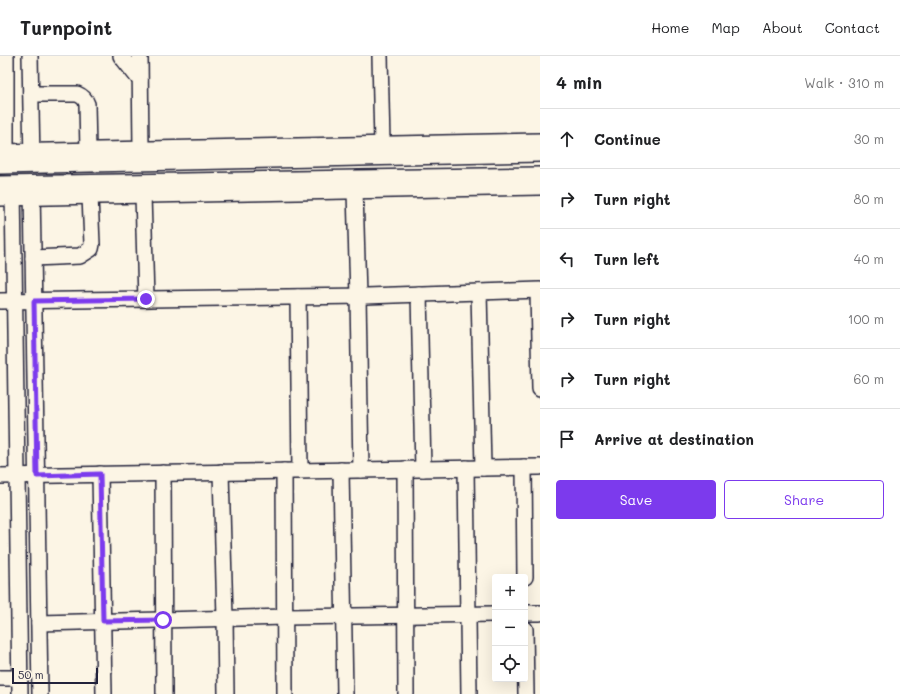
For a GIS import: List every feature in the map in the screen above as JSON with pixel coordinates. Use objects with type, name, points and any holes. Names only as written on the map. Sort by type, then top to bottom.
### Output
[{"type":"street","points":[[6,56],[3,95],[14,160],[16,190],[33,258],[40,694]]},
{"type":"street","points":[[14,160],[31,94],[30,56]]},
{"type":"street","points":[[121,56],[140,80]]},
{"type":"street","points":[[140,56],[141,150]]},
{"type":"street","points":[[380,56],[382,144]]},
{"type":"street","points":[[31,94],[77,94],[82,96],[87,104],[88,151]]},
{"type":"street","points":[[14,160],[88,151],[540,141]]},
{"type":"street","points":[[14,160],[540,154]]},
{"type":"street","points":[[16,190],[540,175]]},
{"type":"street","points":[[16,190],[90,196],[540,187]]},
{"type":"street","points":[[16,190],[7,258],[7,301],[17,476],[20,694]]},
{"type":"street","points":[[355,191],[361,470]]},
{"type":"street","points":[[143,195],[146,299]]},
{"type":"street","points":[[33,258],[80,256],[91,248],[90,196]]},
{"type":"street","points":[[7,301],[358,296],[539,290],[540,389]]},
{"type":"street","points":[[479,292],[483,468]]},
{"type":"street","points":[[419,294],[423,469]]},
{"type":"street","points":[[298,297],[300,471]]},
{"type":"street","points":[[524,467],[525,574]]},
{"type":"street","points":[[0,476],[540,467]]},
{"type":"street","points":[[466,468],[469,694]]},
{"type":"street","points":[[406,469],[406,694]]},
{"type":"street","points":[[341,470],[345,694]]},
{"type":"street","points":[[284,471],[285,694]]},
{"type":"street","points":[[221,472],[226,694]]},
{"type":"street","points":[[163,473],[164,694]]},
{"type":"street","points":[[100,474],[104,694]]},
{"type":"street","points":[[528,613],[540,613]]},
{"type":"street","points":[[39,623],[225,618],[492,614]]},
{"type":"street","points":[[525,646],[526,694]]},
{"type":"street","points":[[0,678],[20,678]]},
{"type":"route","points":[[146,299],[34,301],[37,476],[100,474],[103,621],[163,620]]}]
